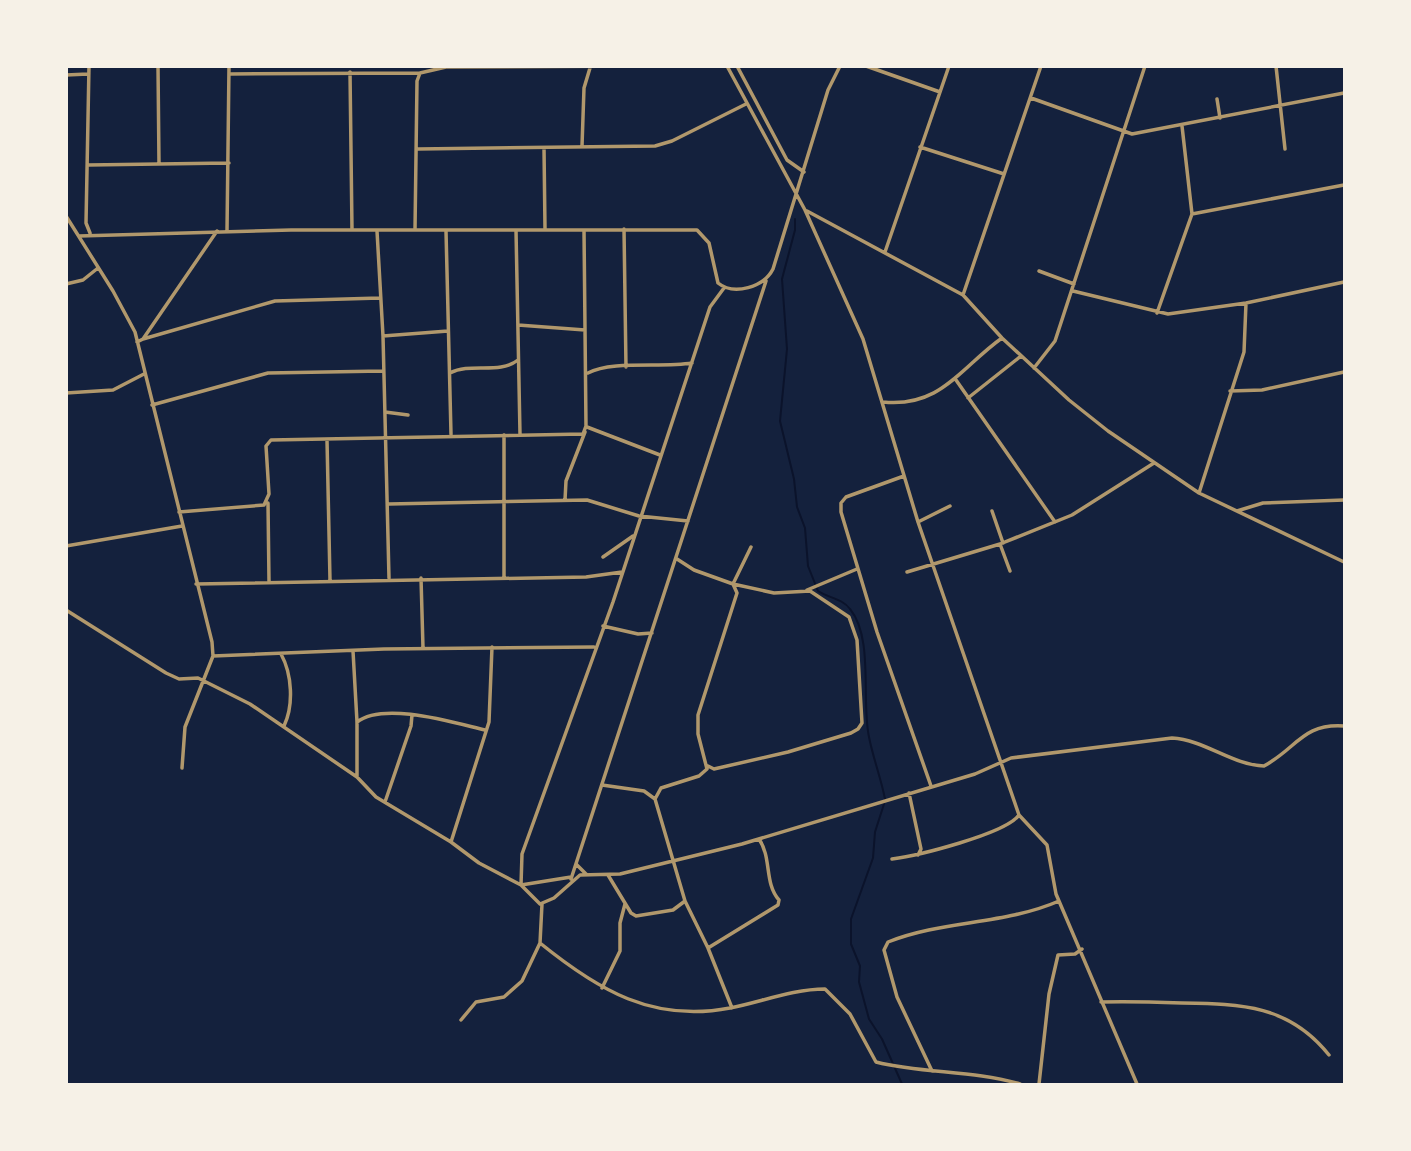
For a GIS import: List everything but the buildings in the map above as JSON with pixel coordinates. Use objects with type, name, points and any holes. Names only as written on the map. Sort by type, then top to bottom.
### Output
[{"type":"street","points":[[89,66],[86,223],[90,233]]},
{"type":"street","points":[[159,66],[159,164]]},
{"type":"street","points":[[227,231],[229,66]]},
{"type":"street","points":[[230,74],[420,73],[446,67],[645,66]]},
{"type":"street","points":[[727,66],[805,210],[863,339],[918,522],[1019,816],[1047,845],[1059,901],[1137,1084]]},
{"type":"street","points":[[737,66],[786,160],[804,172]]},
{"type":"street","points":[[570,884],[767,278],[782,244],[828,90],[840,66]]},
{"type":"street","points":[[866,66],[940,92]]},
{"type":"street","points":[[885,252],[949,66]]},
{"type":"street","points":[[963,295],[1041,66]]},
{"type":"street","points":[[1034,368],[1055,341],[1145,66]]},
{"type":"street","points":[[1276,66],[1285,149]]},
{"type":"street","points":[[582,146],[584,88],[590,67]]},
{"type":"street","points":[[350,72],[352,230]]},
{"type":"street","points":[[415,230],[420,73]]},
{"type":"street","points":[[66,75],[88,74]]},
{"type":"street","points":[[1031,98],[1125,133],[1182,126],[1280,104],[1345,93]]},
{"type":"street","points":[[1217,99],[1220,118]]},
{"type":"street","points":[[418,149],[665,144],[747,104]]},
{"type":"street","points":[[1157,313],[1192,214],[1182,126]]},
{"type":"street","points":[[920,147],[1004,174]]},
{"type":"street","points":[[544,148],[545,229]]},
{"type":"street","points":[[88,165],[229,163]]},
{"type":"street","points":[[1192,214],[1345,186]]},
{"type":"street","points":[[805,210],[963,295],[1002,338],[1098,423],[1199,493],[1345,562]]},
{"type":"street","points":[[66,216],[127,314],[137,342],[213,656],[185,727],[183,768]]},
{"type":"street","points":[[565,500],[566,481],[586,429],[588,363],[584,229]]},
{"type":"street","points":[[624,229],[626,367]]},
{"type":"street","points":[[377,230],[389,504],[388,578]]},
{"type":"street","points":[[516,230],[520,434]]},
{"type":"street","points":[[79,236],[90,233],[217,231],[699,230],[709,243],[715,279],[724,288],[750,287],[767,278]]},
{"type":"street","points":[[143,339],[217,231]]},
{"type":"street","points":[[446,231],[451,434]]},
{"type":"street","points":[[66,284],[83,280],[99,267]]},
{"type":"street","points":[[1039,271],[1074,284]]},
{"type":"street","points":[[1072,291],[1157,313],[1188,312],[1345,282]]},
{"type":"street","points":[[521,885],[522,854],[622,572],[710,307],[724,288]]},
{"type":"street","points":[[137,342],[275,301],[380,298]]},
{"type":"street","points":[[1199,493],[1244,352],[1246,303]]},
{"type":"street","points":[[518,325],[585,330]]},
{"type":"street","points":[[383,336],[448,331]]},
{"type":"street","points":[[883,401],[912,402],[941,391],[956,380],[972,361],[1002,338]]},
{"type":"street","points":[[968,398],[1021,356]]},
{"type":"street","points":[[449,374],[464,367],[504,366],[518,360]]},
{"type":"street","points":[[588,363],[598,368]]},
{"type":"street","points":[[588,373],[598,368],[692,363]]},
{"type":"street","points":[[152,405],[268,373],[383,370]]},
{"type":"street","points":[[1230,391],[1262,390],[1345,372]]},
{"type":"street","points":[[66,393],[113,390],[144,374]]},
{"type":"street","points":[[956,380],[1055,522]]},
{"type":"street","points":[[385,412],[408,415]]},
{"type":"street","points":[[268,581],[268,441],[451,434],[579,435],[586,429],[606,432],[660,455]]},
{"type":"street","points":[[504,578],[505,435]]},
{"type":"street","points":[[327,440],[330,580]]},
{"type":"street","points":[[906,572],[934,566],[1001,544],[1055,522],[1096,502],[1154,463]]},
{"type":"street","points":[[904,476],[852,494],[842,501],[843,524],[931,786]]},
{"type":"street","points":[[1237,511],[1263,503],[1345,500]]},
{"type":"street","points":[[179,512],[256,507],[268,501]]},
{"type":"street","points":[[389,504],[594,501],[639,516],[688,521]]},
{"type":"street","points":[[918,522],[950,506]]},
{"type":"street","points":[[992,511],[1010,571]]},
{"type":"street","points":[[66,546],[182,526]]},
{"type":"street","points":[[603,557],[633,536]]},
{"type":"street","points":[[708,766],[698,734],[698,715],[737,596],[733,584],[751,547]]},
{"type":"street","points":[[677,559],[694,569],[733,584],[774,593],[805,591],[857,569]]},
{"type":"street","points":[[196,584],[388,578],[602,576],[622,572]]},
{"type":"street","points":[[421,578],[423,648]]},
{"type":"street","points":[[708,766],[722,767],[788,752],[851,733],[861,726],[860,666],[853,626],[844,613],[805,591]]},
{"type":"street","points":[[67,613],[179,679],[204,681],[284,726],[356,777],[384,803],[451,842],[479,863],[521,885],[542,904]]},
{"type":"street","points":[[603,626],[638,634],[652,633]]},
{"type":"street","points":[[213,656],[423,648],[594,646]]},
{"type":"street","points":[[451,842],[491,710],[492,647]]},
{"type":"street","points":[[353,651],[357,722],[356,777]]},
{"type":"street","points":[[281,654],[286,668],[291,704],[284,726]]},
{"type":"street","points":[[384,803],[411,726],[412,715]]},
{"type":"street","points":[[357,722],[363,717],[428,715],[486,730]]},
{"type":"street","points":[[542,904],[576,877],[608,875],[759,839],[975,774],[1021,756],[1172,738],[1264,766],[1289,750],[1307,732],[1328,725],[1345,726]]},
{"type":"street","points":[[655,799],[661,788],[699,776],[708,766]]},
{"type":"street","points":[[602,785],[644,791],[655,799],[685,901],[708,948],[732,1008]]},
{"type":"street","points":[[909,793],[921,850],[918,856]]},
{"type":"street","points":[[892,859],[918,856],[1008,826],[1019,816]]},
{"type":"street","points":[[708,948],[762,918],[779,903],[771,889],[767,857],[759,839]]},
{"type":"street","points":[[576,864],[587,875]]},
{"type":"street","points":[[608,875],[631,913],[645,916],[674,909],[685,901]]},
{"type":"street","points":[[521,885],[571,877]]},
{"type":"street","points":[[932,1071],[897,997],[884,950],[888,942],[958,925],[1014,917],[1059,901]]},
{"type":"street","points":[[461,1020],[476,1002],[496,1000],[517,987],[527,975],[540,943],[542,904]]},
{"type":"street","points":[[602,988],[620,951],[620,923],[625,904]]},
{"type":"street","points":[[540,943],[602,988],[629,1001],[652,1007],[692,1012],[732,1008],[758,1000],[825,989],[850,1014],[876,1062],[932,1071],[970,1072],[1020,1084]]},
{"type":"street","points":[[1039,1084],[1049,994],[1058,955],[1075,954],[1082,950]]},
{"type":"street","points":[[1101,1002],[1247,1005],[1287,1020],[1318,1041],[1329,1055]]},
{"type":"waterway","points":[[795,219],[795,230],[782,279],[787,349],[780,421],[794,479],[797,507],[805,528],[808,566],[818,591],[847,605],[862,636],[867,722],[885,799]]},
{"type":"waterway","points":[[884,804],[875,832],[873,858],[851,919],[851,944],[860,966],[859,982],[869,1019],[882,1039],[902,1084]]}]
